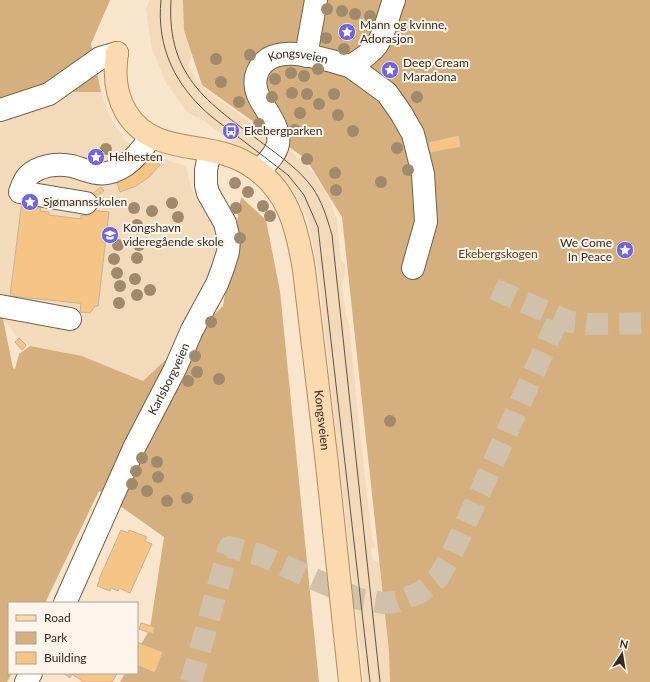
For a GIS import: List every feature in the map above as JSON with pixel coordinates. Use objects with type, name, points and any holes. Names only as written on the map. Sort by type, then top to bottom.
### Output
[{"type":"main road","name":"Kongsveien","points":[[117,53],[115,78],[120,100],[127,113],[137,126],[151,137],[172,144],[235,157],[248,163],[278,191],[287,206],[294,223],[301,249],[350,682]]},
{"type":"street","points":[[306,56],[316,0]]},
{"type":"street","points":[[394,0],[380,41],[367,55],[350,66],[386,93],[402,113],[413,134],[423,174],[426,222],[413,268]]},
{"type":"street","points":[[0,110],[49,94],[100,58],[117,53]]},
{"type":"street","name":"Kongsveien","points":[[258,171],[278,146],[278,138],[274,124],[258,96],[256,88],[256,74],[262,64],[273,56],[287,54],[306,56],[350,66]]},
{"type":"street","points":[[86,203],[20,192],[28,176],[45,167],[66,165],[99,173],[115,171],[130,162],[151,137]]},
{"type":"street","name":"Karlsborgveien","points":[[65,602],[135,446],[175,369],[192,330],[217,284],[223,268],[228,252],[229,240],[225,223],[208,193],[206,185],[206,170],[210,151]]},
{"type":"street","points":[[0,306],[70,319]]},
{"type":"shaded area","points":[[150,0],[187,0],[193,50],[188,65],[197,80],[207,91],[264,133],[271,141],[258,156],[240,148],[199,117],[198,118],[187,112],[166,83],[152,49],[146,9]]},
{"type":"shaded area","name":"Kongshavn videregående skole","points":[[51,92],[101,92],[109,115],[125,141],[159,158],[186,166],[191,188],[218,226],[219,261],[175,350],[143,381],[82,356],[30,346],[16,336],[0,317],[0,99]]},
{"type":"shaded area","points":[[289,150],[311,170],[324,188],[337,219],[341,260],[345,265],[342,286],[346,316],[349,323],[372,538],[375,547],[371,548],[372,560],[382,564],[395,682],[364,682],[318,271],[308,219],[297,197],[273,169]]},
{"type":"green space","points":[[0,0],[110,0],[91,44],[101,92],[51,92],[0,99]]},
{"type":"green space","name":"Ekebergskogen","points":[[183,0],[650,0],[650,682],[390,682],[389,651],[342,217],[306,159],[202,85],[184,30]]},
{"type":"green space","points":[[241,197],[266,220],[280,291],[319,682],[120,682],[124,674],[138,674],[138,649],[150,629],[164,537],[99,491],[45,602],[8,602],[8,674],[11,674],[7,682],[0,682],[0,317],[3,319],[13,368],[15,369],[19,354],[30,346],[82,356],[143,381],[223,306]]},
{"type":"building","points":[[459,135],[461,147],[430,153],[428,142]]},
{"type":"building","points":[[153,158],[160,165],[149,177],[136,186],[120,192],[117,182],[131,176]]},
{"type":"building","points":[[101,187],[104,191],[94,199],[91,195]]},
{"type":"building","name":"Kongshavn videregående skole","points":[[22,201],[41,204],[40,211],[49,212],[49,215],[81,219],[81,215],[89,216],[89,210],[109,212],[98,306],[95,306],[90,313],[80,312],[81,304],[78,303],[10,296]]},
{"type":"building","points":[[19,338],[26,345],[22,350],[15,342]]},
{"type":"building","points":[[121,530],[128,533],[129,530],[147,537],[145,541],[152,544],[130,593],[119,588],[118,591],[111,588],[110,591],[97,586]]},
{"type":"building","points":[[141,623],[155,627],[153,634],[139,629]]},
{"type":"building","points":[[138,642],[163,652],[155,673],[138,665]]},
{"type":"building","points":[[64,674],[72,674],[70,678]]},
{"type":"building","points":[[72,674],[117,674],[112,682],[84,682]]},
{"type":"tunnel","points":[[494,289],[570,322],[589,324],[650,323]]},
{"type":"tunnel","points":[[191,682],[229,547],[260,555],[359,599],[383,603],[396,602],[421,592],[438,578],[451,556],[559,317]]},
{"type":"tram line","points":[[161,0],[160,18],[165,50],[171,65],[188,93],[212,117],[288,175],[304,195],[318,227],[370,682]]},
{"type":"tram line","points":[[171,0],[171,28],[176,51],[185,71],[197,88],[212,103],[229,118],[292,166],[312,187],[319,198],[332,235],[380,682]]},
{"type":"place","name":"Mann og kvinne, Adorasjon","points":[[347,32]]},
{"type":"place","name":"Deep Cream Maradona","points":[[390,70]]},
{"type":"place","name":"Ekebergparken","points":[[231,131]]},
{"type":"place","name":"Helhesten","points":[[96,157]]},
{"type":"place","name":"Sjømannsskolen","points":[[30,202]]},
{"type":"place","name":"Kongshavn videregående skole","points":[[110,235]]},
{"type":"place","name":"We Come In Peace","points":[[625,250]]}]
